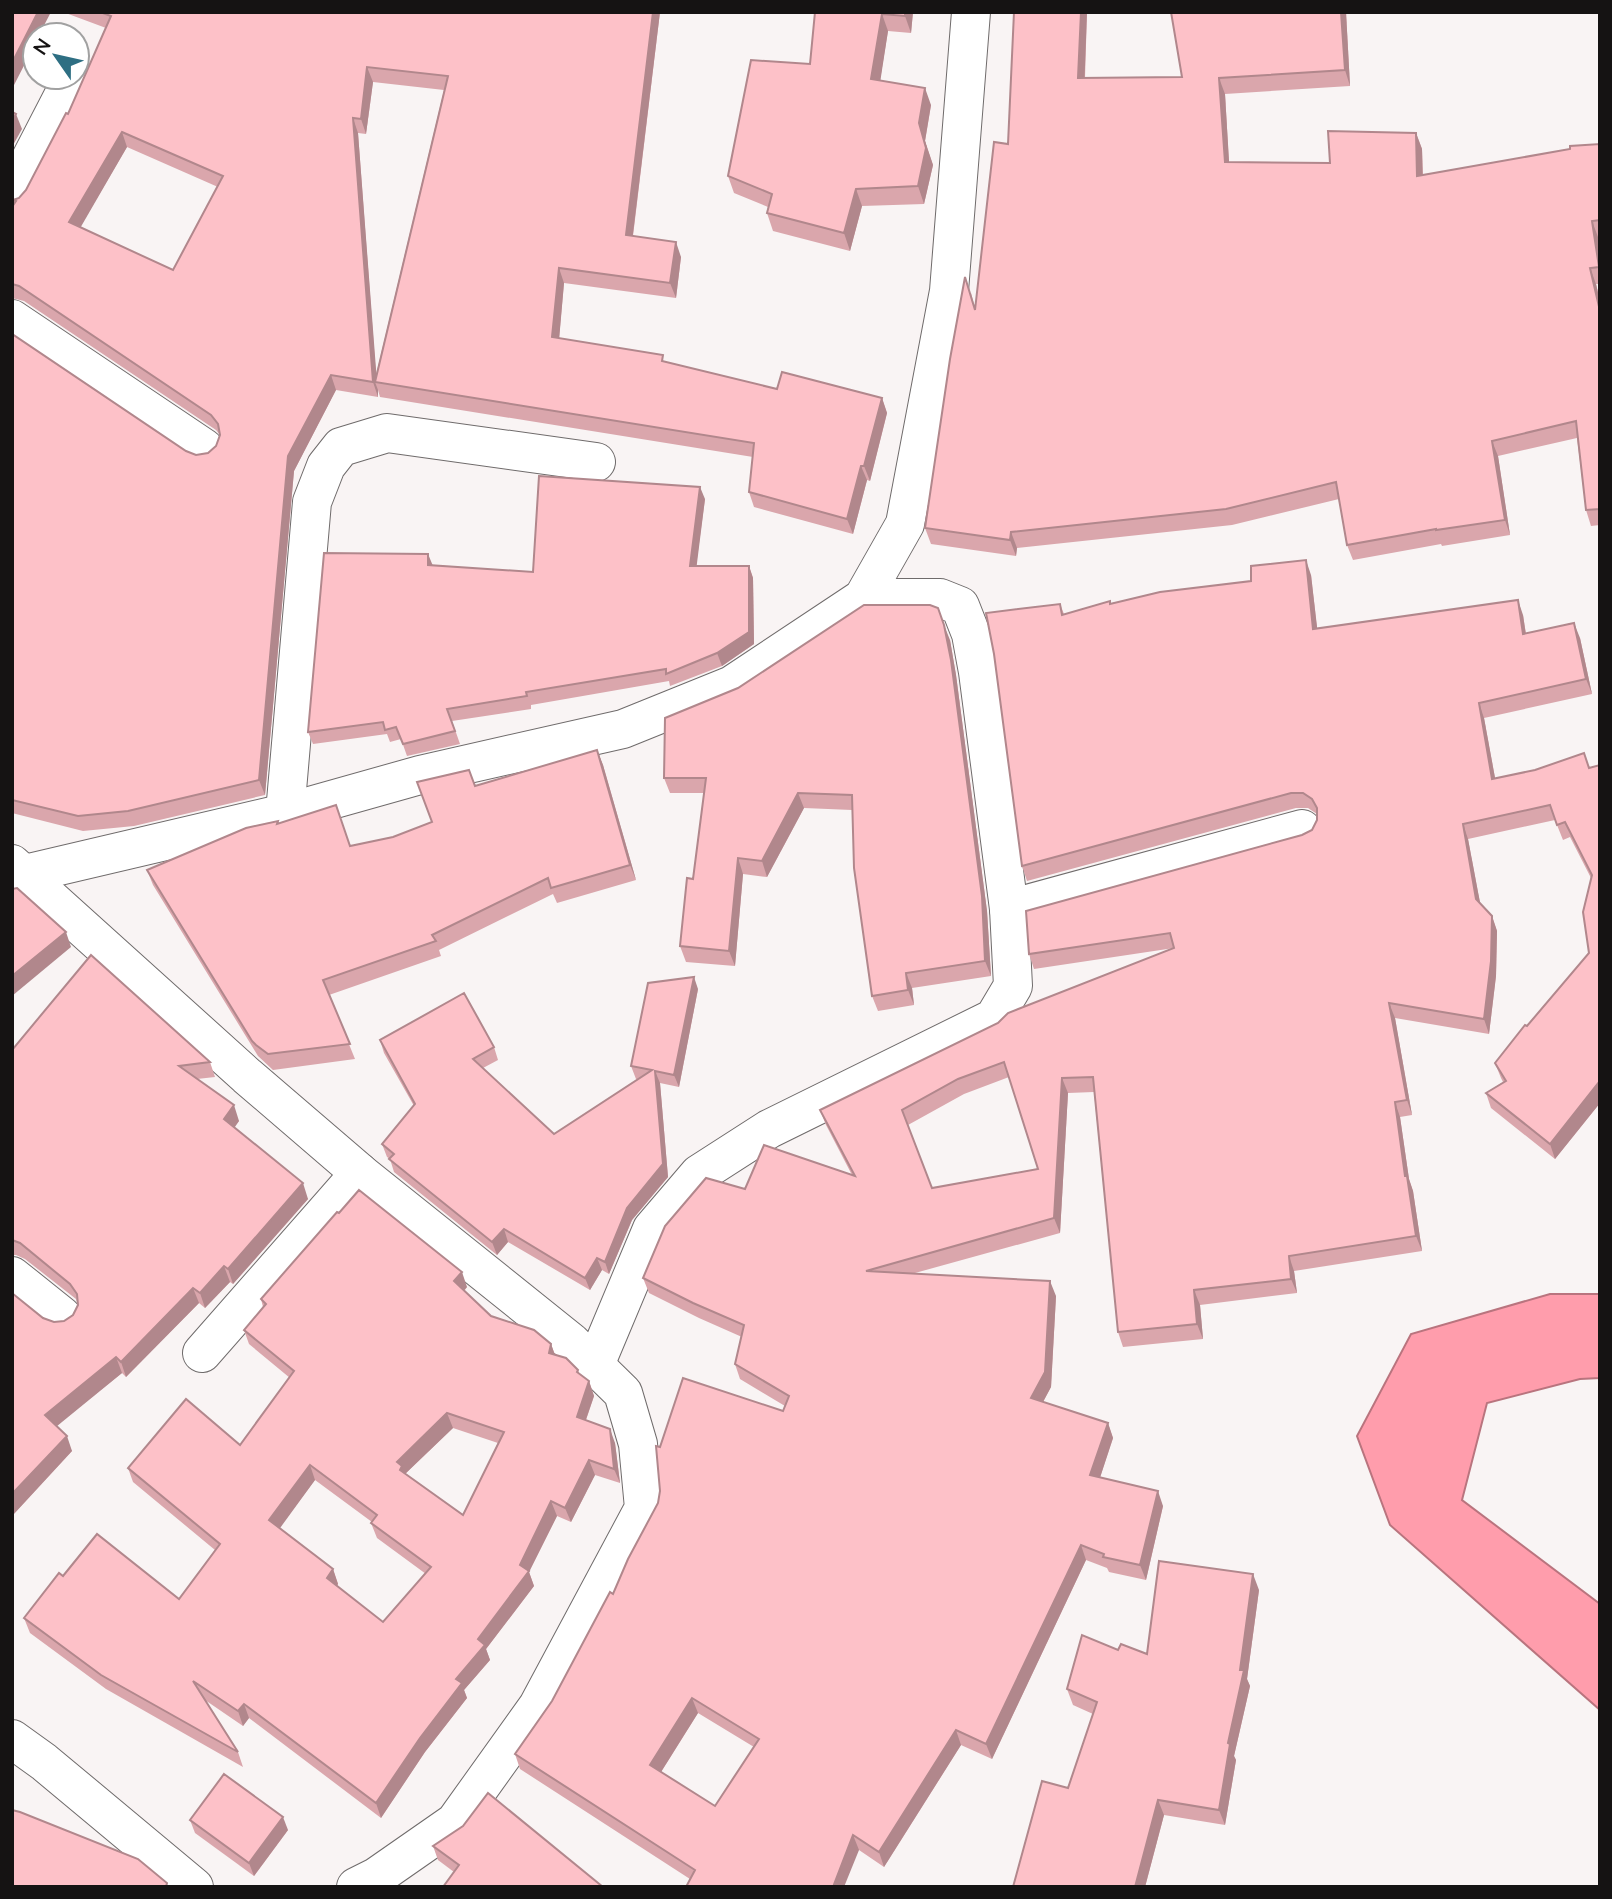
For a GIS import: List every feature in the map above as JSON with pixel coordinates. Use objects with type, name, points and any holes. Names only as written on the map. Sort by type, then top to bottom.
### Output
[{"type":"street","points":[[17,874],[285,813],[420,775],[623,729],[732,685],[863,598],[905,524],[949,291],[971,12]]},
{"type":"street","points":[[12,195],[65,91]]},
{"type":"street","points":[[12,319],[204,448]]},
{"type":"street","points":[[285,813],[312,502],[326,466],[341,447],[387,433],[596,462]]},
{"type":"street","points":[[595,1365],[652,1230],[699,1174],[769,1129],[994,1018],[1013,986],[1009,909],[971,634],[960,607],[940,598],[863,598]]},
{"type":"street","points":[[1009,909],[1302,829]]},
{"type":"street","points":[[17,874],[360,1173],[571,1342],[623,1393],[638,1444],[644,1508],[538,1706],[455,1822],[376,1877],[356,1887]]},
{"type":"street","points":[[202,1353],[360,1173]]},
{"type":"street","points":[[12,1276],[62,1316]]},
{"type":"street","points":[[12,1738],[194,1887]]},
{"type":"shaded area","points":[[1550,1294],[1600,1294],[1600,1378],[1580,1379],[1487,1403],[1462,1500],[1600,1604],[1600,1710],[1390,1525],[1357,1436],[1411,1334]]},
{"type":"building","points":[[12,12],[38,12],[33,21],[21,21],[21,45],[12,63]]},
{"type":"building","points":[[100,12],[653,12],[626,235],[676,242],[670,283],[559,268],[552,337],[663,355],[662,361],[777,389],[782,372],[882,398],[847,519],[749,492],[754,443],[375,382],[448,76],[367,67],[361,119],[353,118],[373,382],[331,375],[288,456],[259,780],[128,811],[78,816],[12,800],[12,334],[186,451],[196,455],[208,453],[216,446],[220,435],[218,424],[211,415],[19,286],[12,284],[12,207],[16,201],[13,200],[26,190],[78,91],[91,91],[91,62],[111,16]],"holes":[[[122,132],[223,176],[173,270],[69,222]]]},
{"type":"building","points":[[815,12],[905,12],[905,16],[882,14],[871,79],[925,88],[919,123],[926,148],[918,186],[856,189],[844,233],[767,213],[772,194],[728,176],[751,60],[810,64]]},
{"type":"building","points":[[1014,12],[1081,12],[1078,78],[1182,77],[1171,12],[1341,12],[1345,70],[1219,78],[1225,162],[1330,163],[1328,131],[1416,133],[1417,176],[1570,149],[1570,146],[1600,144],[1600,220],[1592,221],[1599,267],[1590,268],[1600,311],[1600,509],[1586,510],[1576,421],[1492,441],[1505,520],[1347,545],[1336,482],[1226,509],[1011,532],[1010,540],[925,528],[965,277],[975,310],[994,142],[1008,144]]},
{"type":"building","points":[[539,476],[700,487],[690,566],[749,566],[749,632],[717,653],[666,674],[666,669],[526,692],[527,696],[447,709],[455,731],[403,744],[396,727],[385,730],[383,722],[308,732],[324,553],[428,554],[428,565],[533,572]]},
{"type":"building","points":[[1306,560],[1313,629],[1518,600],[1523,634],[1574,623],[1586,679],[1479,703],[1492,779],[1535,770],[1584,753],[1589,768],[1600,765],[1600,1083],[1550,1144],[1486,1093],[1506,1081],[1495,1063],[1589,953],[1583,912],[1592,875],[1565,822],[1557,825],[1550,805],[1463,824],[1476,899],[1492,916],[1491,961],[1484,1019],[1389,1003],[1407,1100],[1395,1102],[1416,1236],[1289,1256],[1291,1279],[1194,1290],[1197,1324],[1118,1332],[1093,1077],[1062,1078],[1054,1218],[866,1271],[1050,1281],[1045,1372],[1031,1398],[1108,1423],[1090,1475],[1158,1491],[1140,1565],[1103,1557],[1104,1554],[1081,1545],[986,1744],[956,1730],[879,1852],[853,1835],[833,1887],[686,1887],[695,1870],[515,1754],[552,1701],[610,1592],[613,1594],[658,1503],[660,1491],[656,1446],[660,1447],[683,1378],[783,1411],[789,1396],[735,1364],[744,1325],[643,1278],[665,1226],[706,1178],[745,1189],[764,1145],[855,1176],[820,1110],[998,1023],[1008,1013],[1174,948],[1170,933],[1029,954],[1026,911],[1312,830],[1317,820],[1317,808],[1312,799],[1303,793],[1291,793],[1022,866],[994,654],[986,613],[1060,604],[1062,615],[1110,601],[1110,604],[1160,592],[1251,581],[1251,566]],"holes":[[[1004,1062],[1038,1169],[932,1188],[902,1110],[958,1079]],[[692,1698],[759,1739],[715,1806],[650,1765]]]},
{"type":"building","points":[[864,605],[930,605],[938,608],[944,625],[982,896],[985,961],[906,973],[908,990],[872,996],[854,868],[852,795],[798,793],[762,861],[738,858],[729,951],[680,946],[687,878],[693,879],[706,778],[664,778],[665,718],[738,688]]},
{"type":"building","points":[[597,750],[630,865],[551,888],[548,878],[432,935],[436,941],[323,980],[350,1044],[268,1054],[256,1045],[147,870],[246,828],[278,821],[277,824],[336,805],[350,846],[393,837],[432,822],[417,782],[469,770],[475,786]]},
{"type":"building","points":[[17,888],[66,932],[12,976],[12,889]]},
{"type":"building","points":[[91,955],[210,1062],[179,1066],[234,1105],[224,1119],[303,1183],[228,1269],[224,1266],[200,1293],[193,1288],[121,1362],[116,1357],[45,1415],[67,1436],[12,1494],[12,1293],[43,1318],[54,1322],[64,1321],[73,1315],[78,1305],[77,1294],[70,1284],[20,1243],[12,1240],[12,1050]]},
{"type":"building","points":[[694,977],[674,1075],[655,1071],[663,1164],[627,1208],[605,1262],[597,1258],[585,1278],[504,1229],[492,1242],[389,1159],[394,1154],[382,1144],[415,1104],[380,1040],[464,993],[494,1047],[473,1059],[554,1134],[652,1070],[631,1066],[648,983]]},
{"type":"building","points":[[359,1190],[462,1272],[454,1281],[491,1316],[534,1330],[551,1344],[549,1353],[566,1358],[577,1372],[589,1381],[577,1417],[610,1429],[614,1469],[589,1460],[565,1508],[551,1501],[520,1565],[529,1571],[478,1639],[485,1645],[456,1679],[462,1683],[376,1803],[244,1704],[238,1711],[193,1681],[238,1752],[101,1675],[24,1618],[59,1573],[63,1576],[97,1534],[179,1599],[220,1544],[128,1468],[186,1399],[240,1445],[294,1371],[244,1330],[266,1304],[261,1299],[337,1212],[339,1213]],"holes":[[[447,1413],[504,1432],[463,1515],[400,1470],[402,1466],[397,1462]],[[310,1465],[377,1515],[371,1523],[431,1567],[383,1622],[327,1578],[333,1569],[269,1520]]]},
{"type":"building","points":[[1159,1561],[1253,1574],[1240,1670],[1244,1670],[1228,1743],[1230,1744],[1219,1810],[1158,1800],[1135,1887],[1013,1887],[1042,1781],[1068,1788],[1097,1702],[1067,1689],[1082,1635],[1118,1650],[1121,1644],[1147,1654]]},
{"type":"building","points":[[224,1774],[283,1817],[249,1863],[190,1820]]},
{"type":"building","points":[[488,1793],[603,1887],[443,1887],[459,1865],[433,1846],[463,1826]]},
{"type":"building","points":[[12,1810],[138,1859],[167,1883],[166,1887],[12,1887]]}]
